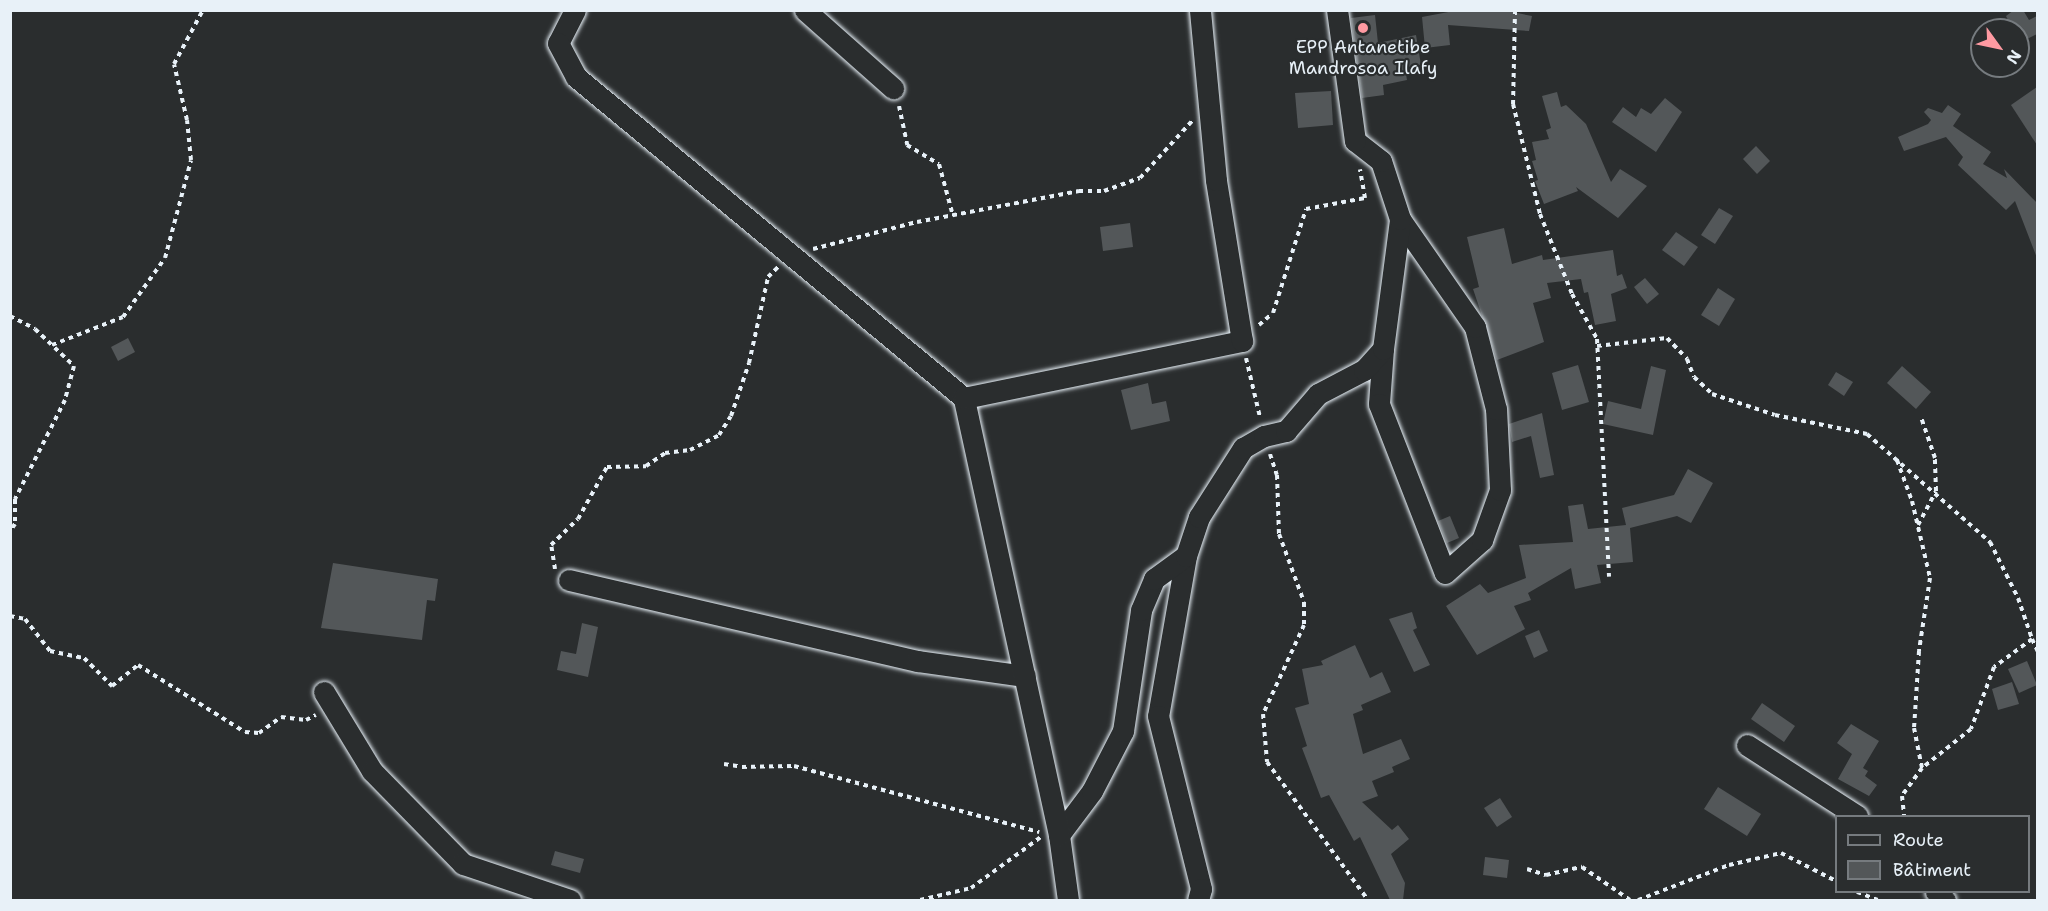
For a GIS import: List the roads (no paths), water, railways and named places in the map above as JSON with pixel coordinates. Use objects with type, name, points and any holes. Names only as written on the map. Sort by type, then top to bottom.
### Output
[{"type":"street","points":[[575,10],[558,43],[576,77],[964,398],[1059,835],[1068,900]]},
{"type":"street","points":[[805,10],[892,88]]},
{"type":"street","points":[[964,398],[1242,341],[1216,180],[1200,10]]},
{"type":"street","points":[[1337,10],[1355,141],[1381,161],[1400,219],[1474,327],[1497,409],[1500,490],[1482,540],[1445,573],[1378,404],[1400,219]]},
{"type":"street","points":[[1198,900],[1201,888],[1158,716],[1186,556],[1199,517],[1243,448],[1264,436],[1286,431],[1318,393],[1364,370],[1383,349]]},
{"type":"street","points":[[1059,835],[1092,791],[1123,731],[1141,610],[1154,579],[1186,556]]},
{"type":"street","points":[[569,580],[918,661],[1025,676]]},
{"type":"street","points":[[328,699],[372,771],[463,864],[570,900]]},
{"type":"street","points":[[1747,745],[1855,815]]},
{"type":"place","name":"EPP Antanetibe Mandrosoa Ilafy","points":[[1363,28]]}]
